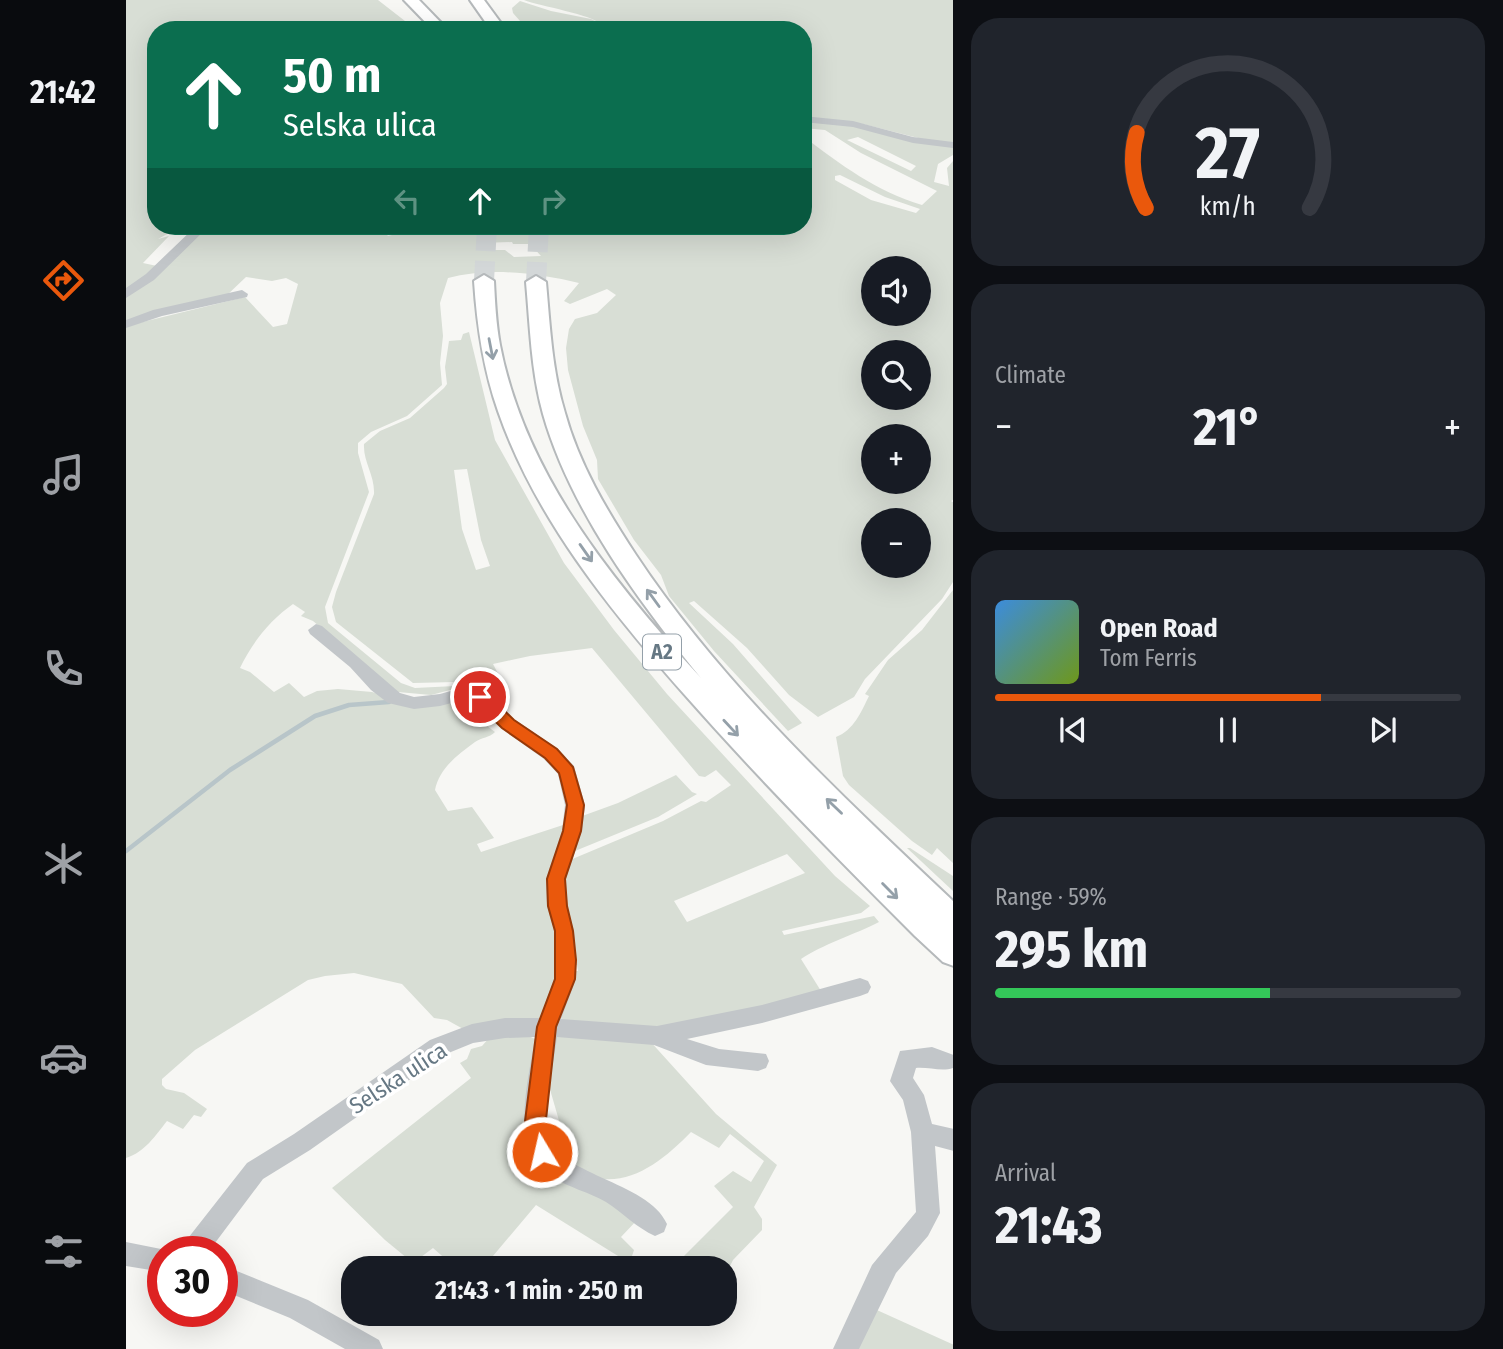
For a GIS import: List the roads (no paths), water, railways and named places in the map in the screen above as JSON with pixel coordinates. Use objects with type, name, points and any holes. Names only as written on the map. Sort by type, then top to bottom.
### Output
[{"type":"highway","points":[[411,0],[432,21]]},
{"type":"highway","points":[[477,0],[492,21]]},
{"type":"highway","name":"A2","points":[[484,281],[492,353],[508,409],[552,504],[623,605],[679,671],[794,797],[953,952]]},
{"type":"highway","name":"A2","points":[[536,282],[544,366],[554,414],[578,478],[625,558],[688,646],[810,783],[953,921]]},
{"type":"street","points":[[812,120],[853,124],[913,140],[953,145]]},
{"type":"street","points":[[126,294],[149,277],[193,235]]},
{"type":"street","points":[[126,324],[158,313],[242,294]]},
{"type":"street","points":[[316,631],[394,698],[414,703],[440,700],[468,692],[480,697],[508,724],[551,754],[567,771],[575,805],[572,831],[556,879],[557,906],[564,931],[565,979],[547,1027],[535,1129],[542,1152],[560,1170],[614,1194],[655,1224]]},
{"type":"street","points":[[657,1037],[762,1014],[860,987]]},
{"type":"street","name":"Selska ulica","points":[[205,1236],[255,1171],[302,1142],[438,1047],[472,1034],[505,1028],[547,1027],[657,1037]]},
{"type":"street","points":[[657,1037],[681,1049],[713,1058],[758,1061]]},
{"type":"street","points":[[846,1349],[868,1296],[889,1262],[923,1225],[928,1213],[923,1132],[913,1095],[901,1081],[908,1058],[932,1057],[945,1061]]},
{"type":"street","points":[[923,1132],[953,1140]]},
{"type":"street","points":[[126,1254],[147,1257]]},
{"type":"street","points":[[238,1284],[299,1309],[370,1349]]},
{"type":"waterway","points":[[126,851],[230,770],[315,716],[349,705],[389,702]]},
{"type":"tunnel","points":[[484,281],[487,235]]},
{"type":"tunnel","points":[[536,282],[539,235]]}]
